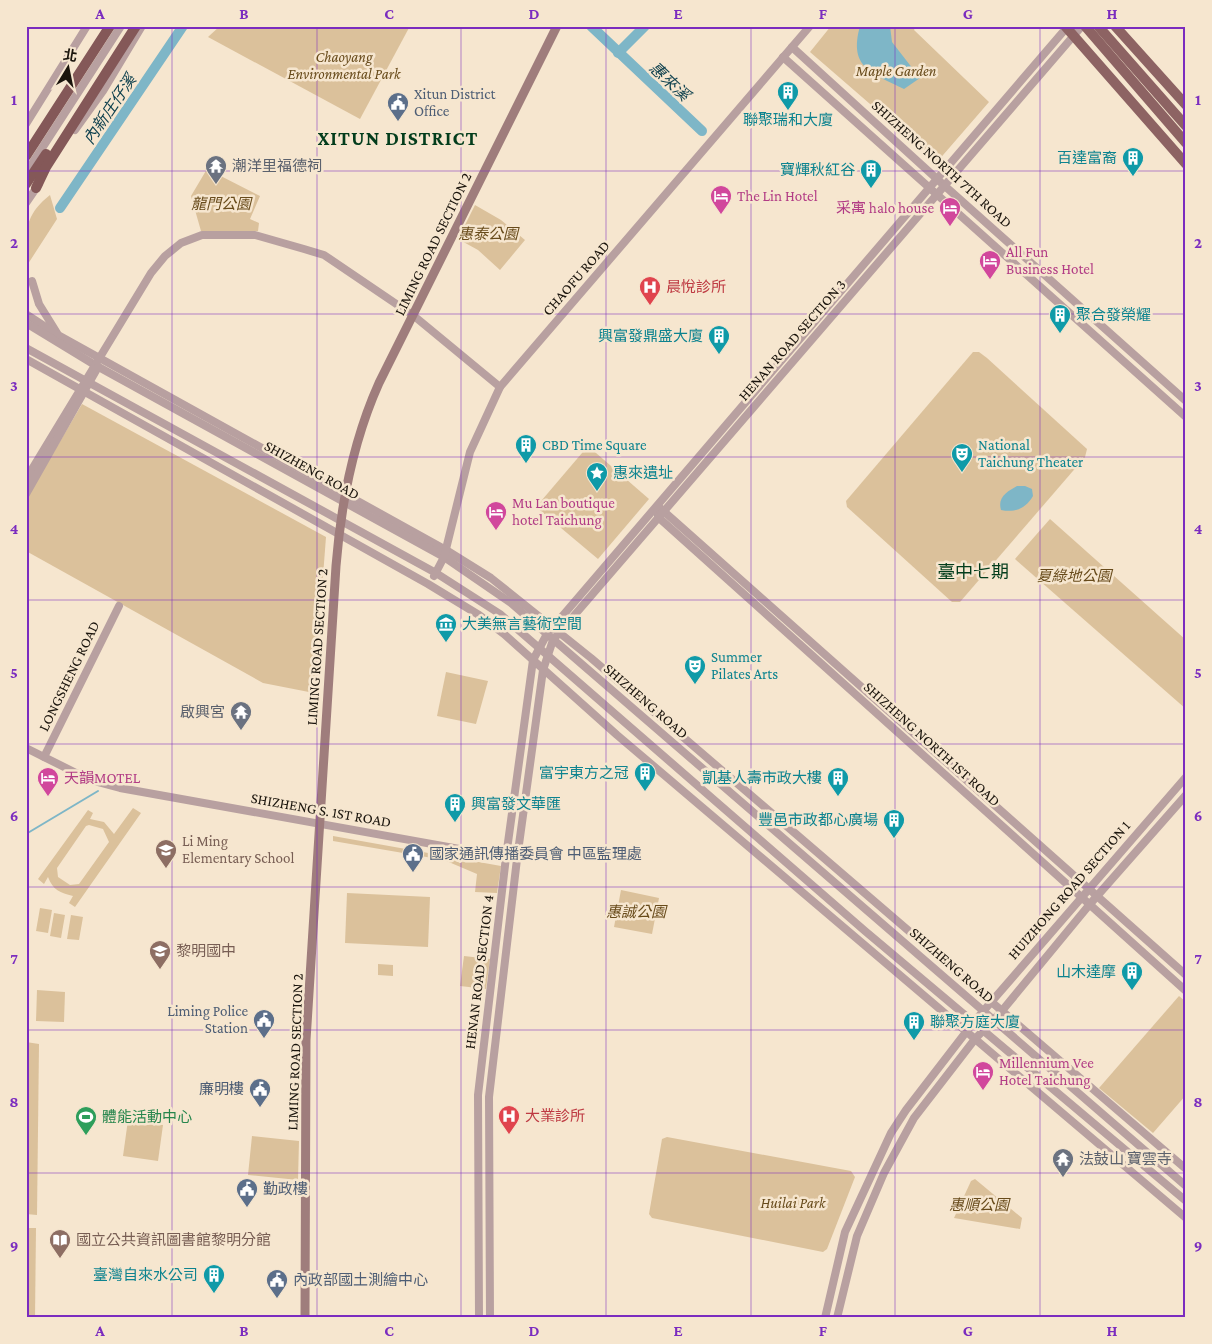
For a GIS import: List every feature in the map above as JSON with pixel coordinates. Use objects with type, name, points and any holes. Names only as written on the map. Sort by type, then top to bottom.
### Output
[{"type":"highway","points":[[26,145],[102,26]]},
{"type":"highway","points":[[26,156],[110,26]]},
{"type":"highway","points":[[26,184],[128,26]]},
{"type":"highway","points":[[36,188],[46,167],[136,26]]},
{"type":"main road","name":"LIMING ROAD SECTION 2","points":[[305,1318],[306,1040],[338,534],[350,468],[370,401],[557,26]]},
{"type":"main road","points":[[1084,26],[1186,143]]},
{"type":"main road","points":[[1098,26],[1186,126]]},
{"type":"main road","points":[[1115,26],[1186,105]]},
{"type":"main road","points":[[1068,29],[1186,164]]},
{"type":"street","points":[[26,124],[87,26]]},
{"type":"street","points":[[26,166],[116,26]]},
{"type":"street","points":[[26,173],[121,26]]},
{"type":"street","points":[[26,203],[103,91],[142,26]]},
{"type":"street","name":"CHAOFU ROAD","points":[[428,584],[436,573],[445,553],[470,452],[500,387],[810,26]]},
{"type":"street","points":[[1068,29],[1084,26]]},
{"type":"street","name":"HENAN ROAD SECTION 3","points":[[543,670],[553,640],[665,510],[932,191],[937,179],[1068,29]]},
{"type":"street","name":"HENAN ROAD SECTION 3","points":[[547,634],[656,506],[932,191],[943,185],[1068,29]]},
{"type":"street","name":"SHIZHENG NORTH 7TH ROAD","points":[[792,46],[943,185],[1186,401]]},
{"type":"street","name":"SHIZHENG NORTH 7TH ROAD","points":[[783,57],[1186,418]]},
{"type":"street","points":[[26,494],[101,356],[151,273],[164,256],[181,243],[202,235],[255,235],[324,256],[414,316],[500,387]]},
{"type":"street","points":[[32,281],[39,304],[58,335]]},
{"type":"street","name":"SHIZHENG ROAD","points":[[26,314],[58,335],[101,356],[344,499]]},
{"type":"street","name":"SHIZHENG ROAD","points":[[27,323],[96,366],[491,578],[560,632],[1186,1169]]},
{"type":"street","name":"SHIZHENG ROAD","points":[[26,348],[436,573],[500,614],[865,931],[1186,1202]]},
{"type":"street","points":[[26,359],[479,614],[1186,1218]]},
{"type":"street","points":[[26,480],[82,390]]},
{"type":"street","points":[[656,506],[658,517]]},
{"type":"street","name":"SHIZHENG NORTH 1ST ROAD","points":[[656,506],[665,510],[1186,975]]},
{"type":"street","name":"SHIZHENG NORTH 1ST ROAD","points":[[658,517],[1186,991]]},
{"type":"street","name":"SHIZHENG ROAD","points":[[445,553],[511,603],[1186,1186]]},
{"type":"street","name":"LONGSHENG ROAD","points":[[44,757],[119,606]]},
{"type":"street","name":"HENAN ROAD SECTION 4","points":[[479,1318],[478,1095],[506,857],[533,660],[538,647],[547,634]]},
{"type":"street","name":"HENAN ROAD SECTION 4","points":[[490,1318],[489,1097],[517,859],[543,670]]},
{"type":"street","name":"SHIZHENG S. 1ST ROAD","points":[[26,748],[90,780],[120,788],[517,859]]},
{"type":"street","name":"HUIZHONG ROAD SECTION 1","points":[[825,1318],[845,1232],[891,1133],[906,1110],[966,1031],[1186,777]]},
{"type":"street","name":"HUIZHONG ROAD SECTION 1","points":[[837,1318],[857,1236],[900,1139],[928,1097],[975,1039],[1002,1012],[1090,904],[1186,795]]},
{"type":"green space","name":"Chaoyang Environmental Park","points":[[220,26],[410,26],[360,119],[208,37]]},
{"type":"green space","name":"Maple Garden","points":[[831,26],[916,26],[914,30],[989,102],[937,162],[810,52]]},
{"type":"green space","name":"龍門公園","points":[[207,169],[260,196],[250,219],[259,223],[258,231],[201,231],[191,196]]},
{"type":"green space","points":[[50,195],[57,219],[26,267],[26,236],[30,219],[34,211]]},
{"type":"green space","name":"惠泰公園","points":[[475,205],[501,220],[525,240],[500,270],[478,250],[458,239]]},
{"type":"green space","points":[[973,352],[979,352],[987,358],[1087,449],[1085,457],[960,602],[952,602],[847,507],[846,501]]},
{"type":"green space","points":[[82,404],[326,537],[314,693],[263,683],[26,551],[26,499]]},
{"type":"green space","points":[[588,446],[649,499],[598,559],[536,507]]},
{"type":"green space","name":"夏綠地公園","points":[[1050,519],[1186,640],[1186,709],[1015,559]]},
{"type":"green space","points":[[446,672],[488,681],[476,724],[437,716]]},
{"type":"green space","points":[[133,808],[141,813],[75,907],[69,903],[73,896],[58,890],[52,885],[48,877],[44,884],[38,879],[88,810],[93,813],[90,819],[104,822],[114,834]],"holes":[[[89,825],[103,829],[109,842],[79,884],[70,885],[58,877],[57,868],[86,826]]]},
{"type":"green space","points":[[333,836],[501,866],[497,893],[475,892],[477,874],[444,860],[333,841]]},
{"type":"green space","name":"惠誠公園","points":[[621,890],[659,898],[652,934],[614,927]]},
{"type":"green space","points":[[347,893],[430,897],[428,947],[345,943]]},
{"type":"green space","points":[[40,908],[52,910],[48,933],[36,931]]},
{"type":"green space","points":[[54,913],[65,915],[61,938],[50,936]]},
{"type":"green space","points":[[71,915],[83,917],[79,940],[67,939]]},
{"type":"green space","points":[[464,956],[490,959],[486,989],[460,986]]},
{"type":"green space","points":[[378,964],[393,965],[393,976],[378,975]]},
{"type":"green space","points":[[37,990],[65,992],[64,1022],[36,1021]]},
{"type":"green space","points":[[1179,996],[1186,1002],[1186,1095],[1153,1133],[1099,1088]]},
{"type":"green space","points":[[26,1042],[39,1044],[37,1215],[26,1214]]},
{"type":"green space","points":[[128,1120],[163,1125],[158,1161],[123,1156]]},
{"type":"green space","points":[[252,1136],[299,1141],[298,1180],[248,1175]]},
{"type":"green space","name":"Huilai Park","points":[[667,1137],[851,1171],[855,1177],[827,1249],[823,1252],[652,1218],[649,1214],[662,1139]]},
{"type":"green space","name":"惠順公園","points":[[975,1179],[1022,1218],[1020,1229],[954,1218],[971,1181]]},
{"type":"green space","points":[[26,1228],[36,1228],[35,1318],[26,1318]]},
{"type":"water","points":[[860,26],[890,26],[892,42],[920,78],[904,89],[866,68],[860,61],[857,52]]},
{"type":"water","points":[[1017,486],[1025,486],[1032,489],[1033,496],[1020,509],[1011,511],[1001,510],[1002,498],[1007,492]]},
{"type":"waterway","name":"內新庄仔溪","points":[[60,208],[183,26]]},
{"type":"waterway","name":"惠來溪","points":[[591,26],[702,131]]},
{"type":"waterway","points":[[618,53],[645,26]]},
{"type":"waterway","points":[[26,834],[98,791]]},
{"type":"place","name":"聯聚瑞和大廈","points":[[788,111]]},
{"type":"place","name":"Xitun District Office","points":[[398,122]]},
{"type":"place","name":"百達富裔","points":[[1133,177]]},
{"type":"place","name":"潮洋里福德祠","points":[[216,185]]},
{"type":"place","name":"寶輝秋紅谷","points":[[871,189]]},
{"type":"place","name":"The Lin Hotel","points":[[721,215]]},
{"type":"place","name":"采寓 halo house","points":[[950,227]]},
{"type":"place","name":"All Fun Business Hotel","points":[[990,280]]},
{"type":"place","name":"晨悅診所","points":[[650,306]]},
{"type":"place","name":"聚合發榮耀","points":[[1060,334]]},
{"type":"place","name":"興富發鼎盛大廈","points":[[719,355]]},
{"type":"place","name":"CBD Time Square","points":[[526,464]]},
{"type":"place","name":"National Taichung Theater","points":[[962,473]]},
{"type":"place","name":"惠來遺址","points":[[597,492]]},
{"type":"place","name":"Mu Lan boutique hotel Taichung","points":[[496,531]]},
{"type":"place","name":"大美無言藝術空間","points":[[446,643]]},
{"type":"place","name":"Summer Pilates Arts","points":[[695,685]]},
{"type":"place","name":"啟興宮","points":[[241,731]]},
{"type":"place","name":"富宇東方之冠","points":[[645,792]]},
{"type":"place","name":"天韻MOTEL","points":[[48,797]]},
{"type":"place","name":"凱基人壽市政大樓","points":[[838,797]]},
{"type":"place","name":"興富發文華匯","points":[[455,823]]},
{"type":"place","name":"豐邑市政都心廣場","points":[[894,839]]},
{"type":"place","name":"Li Ming Elementary School","points":[[166,869]]},
{"type":"place","name":"國家通訊傳播委員會 中區監理處","points":[[413,873]]},
{"type":"place","name":"黎明國中","points":[[160,970]]},
{"type":"place","name":"山木達摩","points":[[1132,991]]},
{"type":"place","name":"Liming Police Station","points":[[264,1039]]},
{"type":"place","name":"聯聚方庭大廈","points":[[914,1041]]},
{"type":"place","name":"Millennium Vee Hotel Taichung","points":[[983,1091]]},
{"type":"place","name":"廉明樓","points":[[260,1108]]},
{"type":"place","name":"大業診所","points":[[509,1135]]},
{"type":"place","name":"體能活動中心","points":[[86,1136]]},
{"type":"place","name":"法鼓山 寶雲寺","points":[[1063,1178]]},
{"type":"place","name":"勤政樓","points":[[247,1208]]},
{"type":"place","name":"國立公共資訊圖書館黎明分館","points":[[60,1259]]},
{"type":"place","name":"臺灣自來水公司","points":[[214,1294]]},
{"type":"place","name":"內政部國土測繪中心","points":[[277,1299]]},
{"type":"district","name":"XITUN DISTRICT","points":[[398,138]]},
{"type":"district","name":"臺中七期","points":[[973,572]]}]
